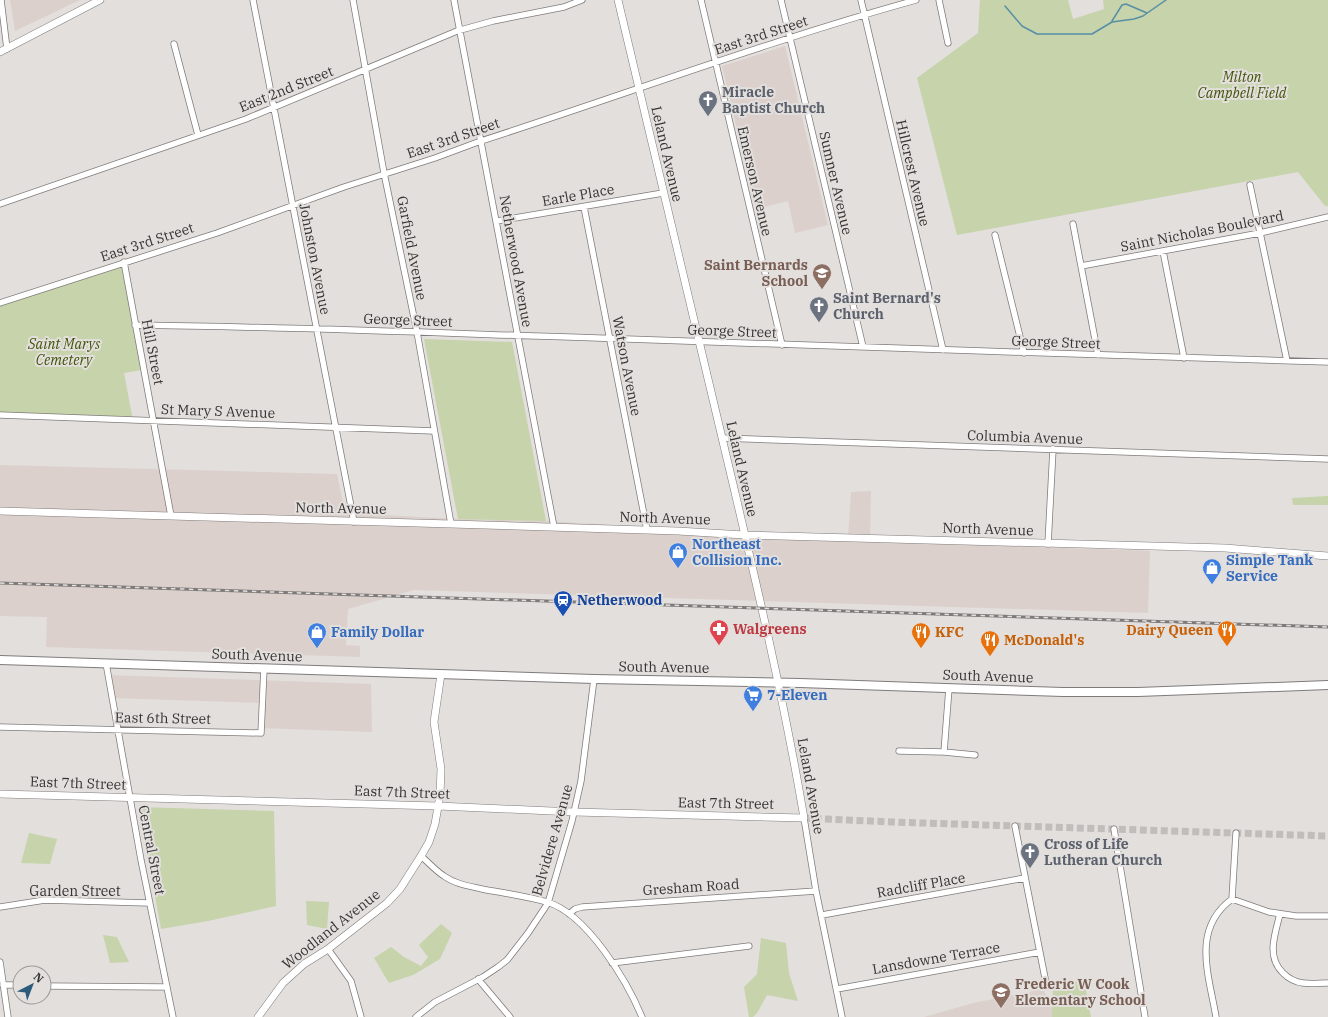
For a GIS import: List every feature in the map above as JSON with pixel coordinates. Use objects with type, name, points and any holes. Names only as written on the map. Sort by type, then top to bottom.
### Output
[{"type":"main road","name":"South Avenue","points":[[0,660],[441,674],[779,682],[1063,692],[1138,692],[1328,685]]},
{"type":"street","points":[[1,0],[3,50],[100,0]]},
{"type":"street","name":"Johnston Avenue","points":[[253,0],[354,522]]},
{"type":"street","name":"Garfield Avenue","points":[[353,0],[451,524]]},
{"type":"street","name":"Netherwood Avenue","points":[[454,0],[461,30],[554,527]]},
{"type":"street","name":"East 2nd Street","points":[[0,204],[246,119],[461,30],[493,21],[564,7],[582,0]]},
{"type":"street","name":"Leland Avenue","points":[[618,0],[779,682],[793,752],[816,891],[842,1017]]},
{"type":"street","name":"Emerson Avenue","points":[[701,0],[782,345]]},
{"type":"street","name":"Sumner Avenue","points":[[781,0],[863,347]]},
{"type":"street","name":"Hillcrest Avenue","points":[[861,0],[943,350]]},
{"type":"street","name":"East 3rd Street","points":[[0,303],[217,233],[385,174],[789,38],[864,14],[916,0]]},
{"type":"street","points":[[939,0],[948,43]]},
{"type":"street","points":[[174,44],[198,135]]},
{"type":"street","points":[[1250,185],[1287,361]]},
{"type":"street","name":"Earle Place","points":[[497,221],[663,193]]},
{"type":"street","name":"Watson Avenue","points":[[584,207],[647,530]]},
{"type":"street","name":"Saint Nicholas Boulevard","points":[[1080,266],[1260,233],[1328,217]]},
{"type":"street","points":[[1073,224],[1098,355]]},
{"type":"street","points":[[995,235],[1024,353]]},
{"type":"street","points":[[1163,251],[1184,358]]},
{"type":"street","name":"Hill Street","points":[[124,262],[171,516]]},
{"type":"street","name":"George Street","points":[[135,325],[517,335],[1328,362]]},
{"type":"street","name":"St Mary S Avenue","points":[[0,415],[434,431]]},
{"type":"street","name":"Columbia Avenue","points":[[722,438],[1328,459]]},
{"type":"street","points":[[1048,544],[1053,450]]},
{"type":"street","name":"North Avenue","points":[[0,512],[554,527],[744,535],[1225,548],[1328,556]]},
{"type":"street","name":"Central Street","points":[[106,663],[149,903],[174,1017]]},
{"type":"street","name":"East 6th Street","points":[[0,727],[261,733],[264,668]]},
{"type":"street","name":"Woodland Avenue","points":[[258,1017],[283,983],[304,964],[328,949],[387,903],[400,889],[421,856],[435,824],[441,787],[441,768],[434,722],[441,674]]},
{"type":"street","name":"Belvidere Avenue","points":[[416,1017],[435,1002],[478,979],[507,960],[528,933],[548,902],[572,821],[581,781],[594,678]]},
{"type":"street","points":[[944,752],[949,688]]},
{"type":"street","points":[[899,751],[944,752],[974,755]]},
{"type":"street","name":"East 7th Street","points":[[0,794],[804,818]]},
{"type":"street","points":[[1015,826],[1046,983]]},
{"type":"street","points":[[1114,829],[1145,1017]]},
{"type":"street","points":[[1216,1017],[1206,960],[1206,940],[1209,928],[1215,916],[1223,906],[1232,899],[1236,833]]},
{"type":"street","points":[[421,856],[445,877],[460,884],[548,902],[569,914],[591,935],[612,963],[633,996],[642,1017]]},
{"type":"street","name":"Radcliff Place","points":[[822,916],[1025,878]]},
{"type":"street","name":"Gresham Road","points":[[569,914],[574,909],[582,906],[816,891]]},
{"type":"street","points":[[1232,899],[1264,911],[1280,914],[1296,916],[1328,916]]},
{"type":"street","name":"Garden Street","points":[[0,906],[45,900],[149,903]]},
{"type":"street","points":[[1280,914],[1273,946],[1274,960],[1277,966],[1286,976],[1296,981],[1306,983],[1328,983]]},
{"type":"street","points":[[612,963],[749,946]]},
{"type":"street","points":[[328,949],[351,981],[361,1017]]},
{"type":"street","name":"Lansdowne Terrace","points":[[837,989],[1040,952]]},
{"type":"street","points":[[0,962],[8,1017]]},
{"type":"street","points":[[478,979],[510,1017]]},
{"type":"street","points":[[3,985],[12,985]]},
{"type":"street","points":[[52,986],[167,987]]},
{"type":"shaded area","points":[[10,0],[80,0],[15,31]]},
{"type":"shaded area","points":[[785,46],[828,225],[795,233],[788,201],[756,209],[722,66]]},
{"type":"shaded area","points":[[0,465],[337,474],[345,513],[458,519],[546,521],[848,539],[851,492],[871,491],[870,541],[1150,551],[1148,613],[414,590],[348,609],[346,645],[360,646],[360,657],[46,647],[47,617],[0,616]]},
{"type":"shaded area","points":[[106,675],[371,684],[372,732],[259,728],[261,703],[111,698]]},
{"type":"shaded area","name":"Frederic W Cook Elementary School","points":[[1043,989],[1056,1017],[924,1017],[973,1003]]},
{"type":"green space","name":"Milton Campbell Field","points":[[980,0],[1068,0],[1073,19],[1104,9],[1103,0],[1328,0],[1328,206],[1325,206],[1298,172],[957,235],[917,78],[978,33]]},
{"type":"green space","name":"Saint Marys Cemetery","points":[[122,264],[142,370],[124,373],[133,421],[0,418],[0,305]]},
{"type":"green space","points":[[424,339],[512,342],[546,521],[458,519]]},
{"type":"green space","points":[[1328,496],[1328,505],[1293,505],[1292,498]]},
{"type":"green space","points":[[139,807],[274,811],[276,906],[208,921],[161,929]]},
{"type":"green space","points":[[29,833],[57,839],[50,864],[21,863]]},
{"type":"green space","points":[[306,901],[329,902],[327,929],[307,925]]},
{"type":"green space","points":[[441,924],[452,933],[440,959],[413,975],[389,983],[374,958],[391,947],[404,957],[421,966],[428,957],[419,945]]},
{"type":"green space","points":[[103,935],[117,937],[129,962],[110,963]]},
{"type":"green space","points":[[761,938],[786,943],[789,973],[798,1001],[767,995],[757,1013],[753,1017],[749,1017],[744,987],[757,974]]},
{"type":"green space","points":[[1084,980],[1091,1017],[1052,1017],[1053,986]]},
{"type":"waterway","points":[[1005,6],[1022,26],[1037,34],[1092,34],[1112,22],[1134,19],[1143,16],[1166,0]]},
{"type":"waterway","points":[[1112,21],[1122,5],[1126,4],[1147,13]]},
{"type":"tunnel","points":[[804,818],[1328,836]]},
{"type":"railway","points":[[0,583],[1328,627]]},
{"type":"place","name":"Miracle Baptist Church","points":[[708,117]]},
{"type":"place","name":"Saint Bernards School","points":[[822,290]]},
{"type":"place","name":"Saint Bernard's Church","points":[[819,323]]},
{"type":"place","name":"Northeast Collision Inc.","points":[[678,569]]},
{"type":"place","name":"Simple Tank Service","points":[[1212,585]]},
{"type":"place","name":"Netherwood","points":[[563,617]]},
{"type":"place","name":"Walgreens","points":[[719,646]]},
{"type":"place","name":"Dairy Queen","points":[[1227,647]]},
{"type":"place","name":"Family Dollar","points":[[317,649]]},
{"type":"place","name":"KFC","points":[[921,649]]},
{"type":"place","name":"McDonald's","points":[[990,657]]},
{"type":"place","name":"7-Eleven","points":[[753,712]]},
{"type":"place","name":"Cross of Life Lutheran Church","points":[[1030,869]]},
{"type":"place","name":"Frederic W Cook Elementary School","points":[[1001,1009]]}]
